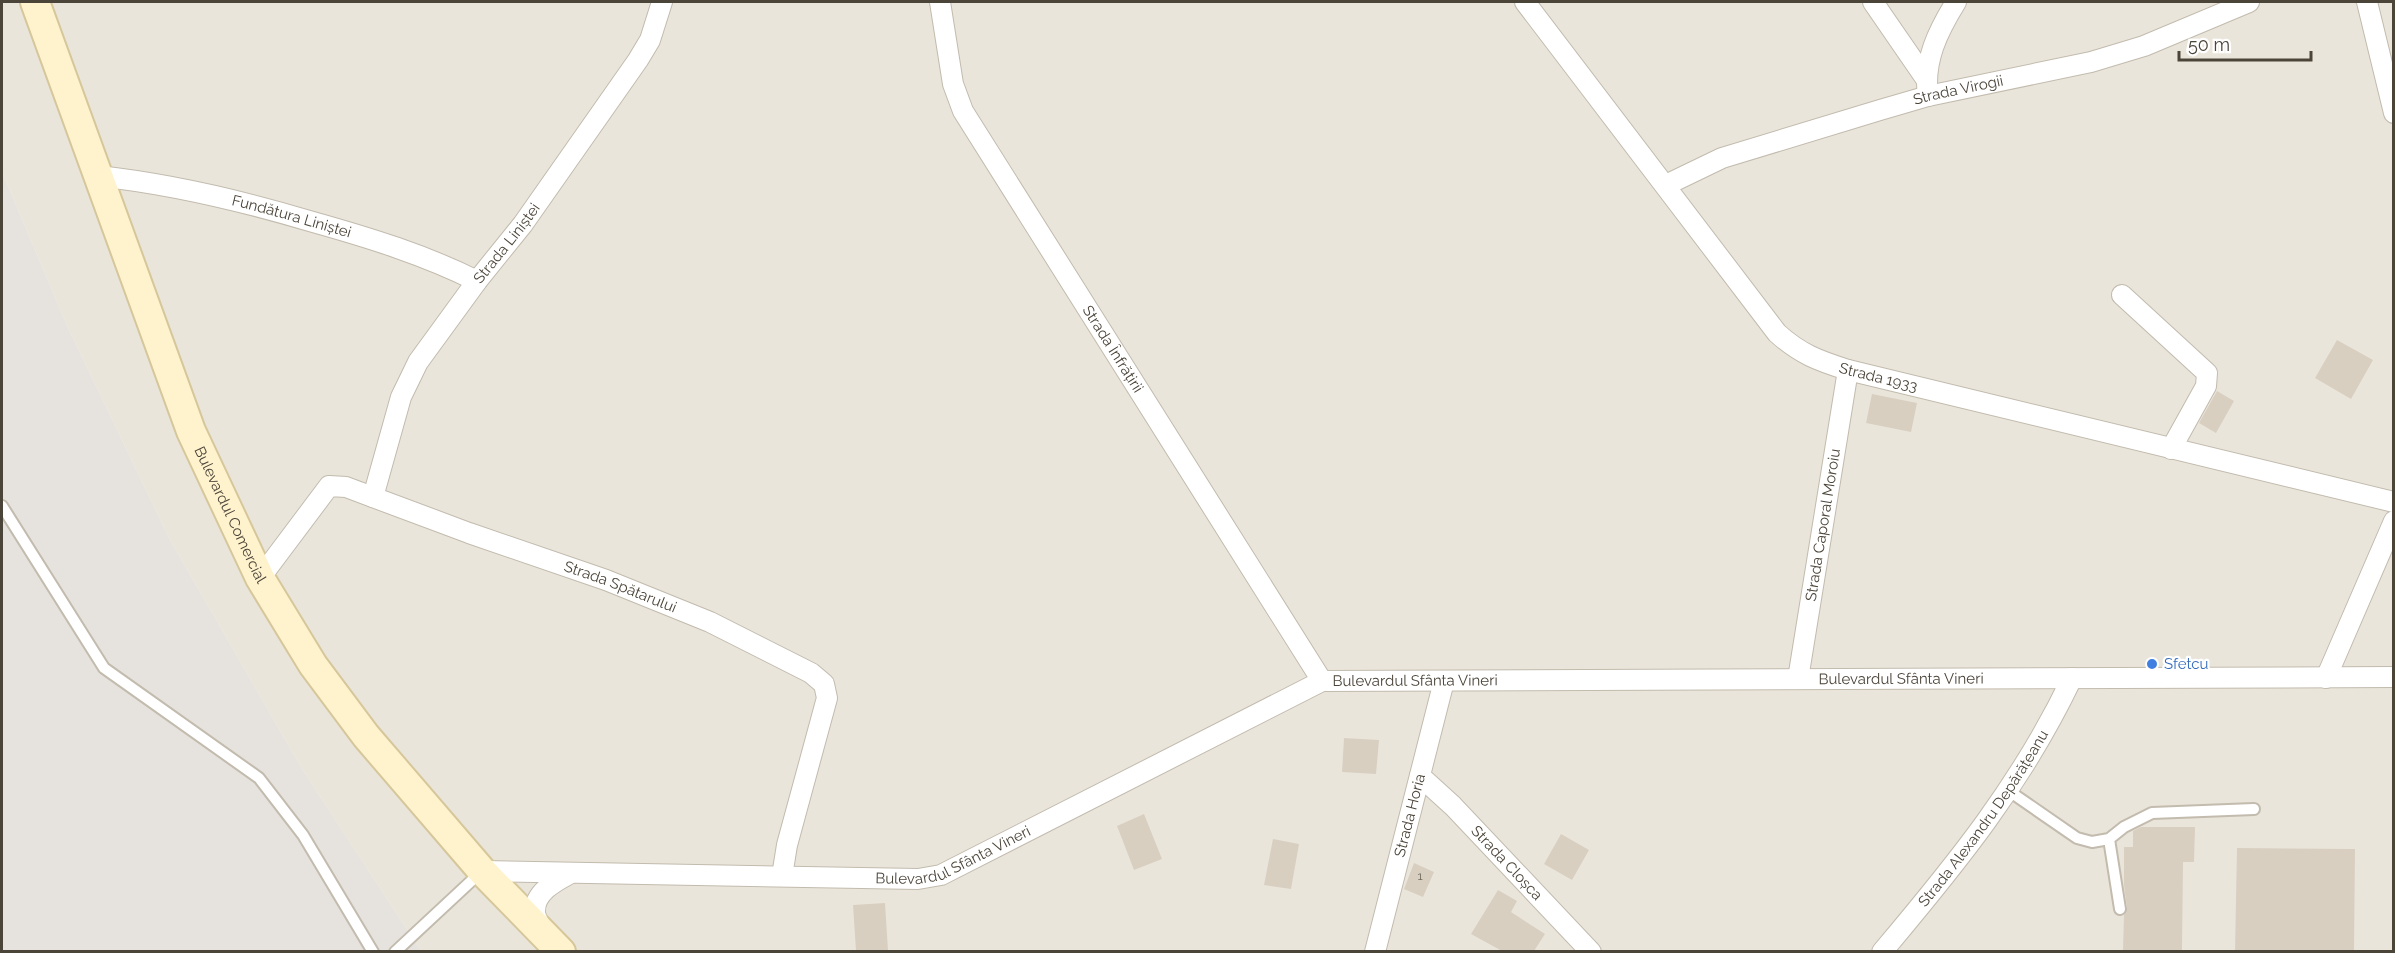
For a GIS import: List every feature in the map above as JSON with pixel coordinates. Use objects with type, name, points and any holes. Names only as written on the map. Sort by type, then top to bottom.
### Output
[{"type":"main road","name":"Bulevardul Comercial","points":[[35,2],[191,431],[260,578],[313,665],[366,736],[482,871],[552,943]]},
{"type":"street","name":"Strada Liniștei","points":[[373,496],[401,397],[418,362],[477,281],[523,224],[638,60],[650,40],[662,2]]},
{"type":"street","name":"Strada Înfrățirii","points":[[940,2],[953,84],[963,111],[1322,681]]},
{"type":"street","name":"Strada 1933","points":[[1525,2],[1778,333],[1794,348],[1816,360],[1848,370],[2394,502]]},
{"type":"street","points":[[1873,2],[1927,87]]},
{"type":"street","points":[[1927,87],[1932,46],[1956,2]]},
{"type":"street","name":"Strada Virogii","points":[[1666,185],[1722,158],[1927,87],[2091,62],[2144,46],[2249,2]]},
{"type":"street","points":[[2367,2],[2394,113]]},
{"type":"street","name":"Fundătura Liniștei","points":[[98,176],[153,182],[276,211],[382,241],[477,281]]},
{"type":"street","points":[[2122,295],[2207,373],[2206,386],[2171,449]]},
{"type":"street","name":"Strada Caporal Moroiu","points":[[1798,679],[1848,370]]},
{"type":"street","name":"Strada Spătarului","points":[[260,578],[329,486],[345,487],[606,580],[710,622],[811,673],[824,684],[827,698],[824,716],[787,845],[782,876]]},
{"type":"street","points":[[2326,678],[2394,521]]},
{"type":"street","name":"Bulevardul Sfânta Vineri","points":[[482,871],[918,879],[941,875],[1322,681],[2394,677]]},
{"type":"street","name":"Strada Alexandru Depărățeanu","points":[[1882,951],[1951,870],[2009,791],[2050,725],[2072,678]]},
{"type":"street","name":"Strada Horia","points":[[1375,951],[1444,681]]},
{"type":"street","name":"Strada Cloșca","points":[[1420,776],[1453,806],[1591,951]]},
{"type":"street","points":[[552,943],[535,912],[539,897],[550,885],[571,873]]},
{"type":"lane","points":[[2,506],[104,668],[259,778],[303,835],[373,951]]},
{"type":"lane","points":[[2009,791],[2077,838],[2092,842],[2109,839],[2124,827],[2152,813],[2254,809]]},
{"type":"lane","points":[[2109,839],[2120,909]]},
{"type":"lane","points":[[396,951],[482,871]]},
{"type":"shaded area","points":[[2,2],[2393,2],[2393,951],[421,951],[302,769],[170,540],[68,328],[2,172]]},
{"type":"shaded area","points":[[2,172],[68,328],[170,540],[302,769],[421,951],[2,951]]},
{"type":"building","points":[[2337,340],[2373,360],[2351,399],[2315,378]]},
{"type":"building","points":[[2217,391],[2234,401],[2216,433],[2199,423]]},
{"type":"building","points":[[1872,394],[1917,403],[1911,432],[1866,423]]},
{"type":"building","points":[[1344,738],[1379,740],[1376,774],[1342,772]]},
{"type":"building","points":[[1144,814],[1162,859],[1134,870],[1117,826]]},
{"type":"building","points":[[2141,827],[2195,827],[2194,862],[2183,862],[2182,950],[2123,950],[2124,915],[2127,908],[2124,885],[2124,847],[2133,847],[2133,831]]},
{"type":"building","points":[[1561,834],[1589,850],[1572,880],[1544,864]]},
{"type":"building","points":[[1273,839],[1299,844],[1291,889],[1264,885]]},
{"type":"building","points":[[2237,848],[2355,849],[2354,951],[2235,951]]},
{"type":"building","points":[[1414,863],[1434,872],[1423,897],[1404,889]]},
{"type":"building","points":[[1498,890],[1517,901],[1511,912],[1545,934],[1534,951],[1502,951],[1471,934]]},
{"type":"building","points":[[885,903],[888,951],[856,951],[853,905]]},
{"type":"place","name":"Sfetcu","points":[[2152,664]]}]
